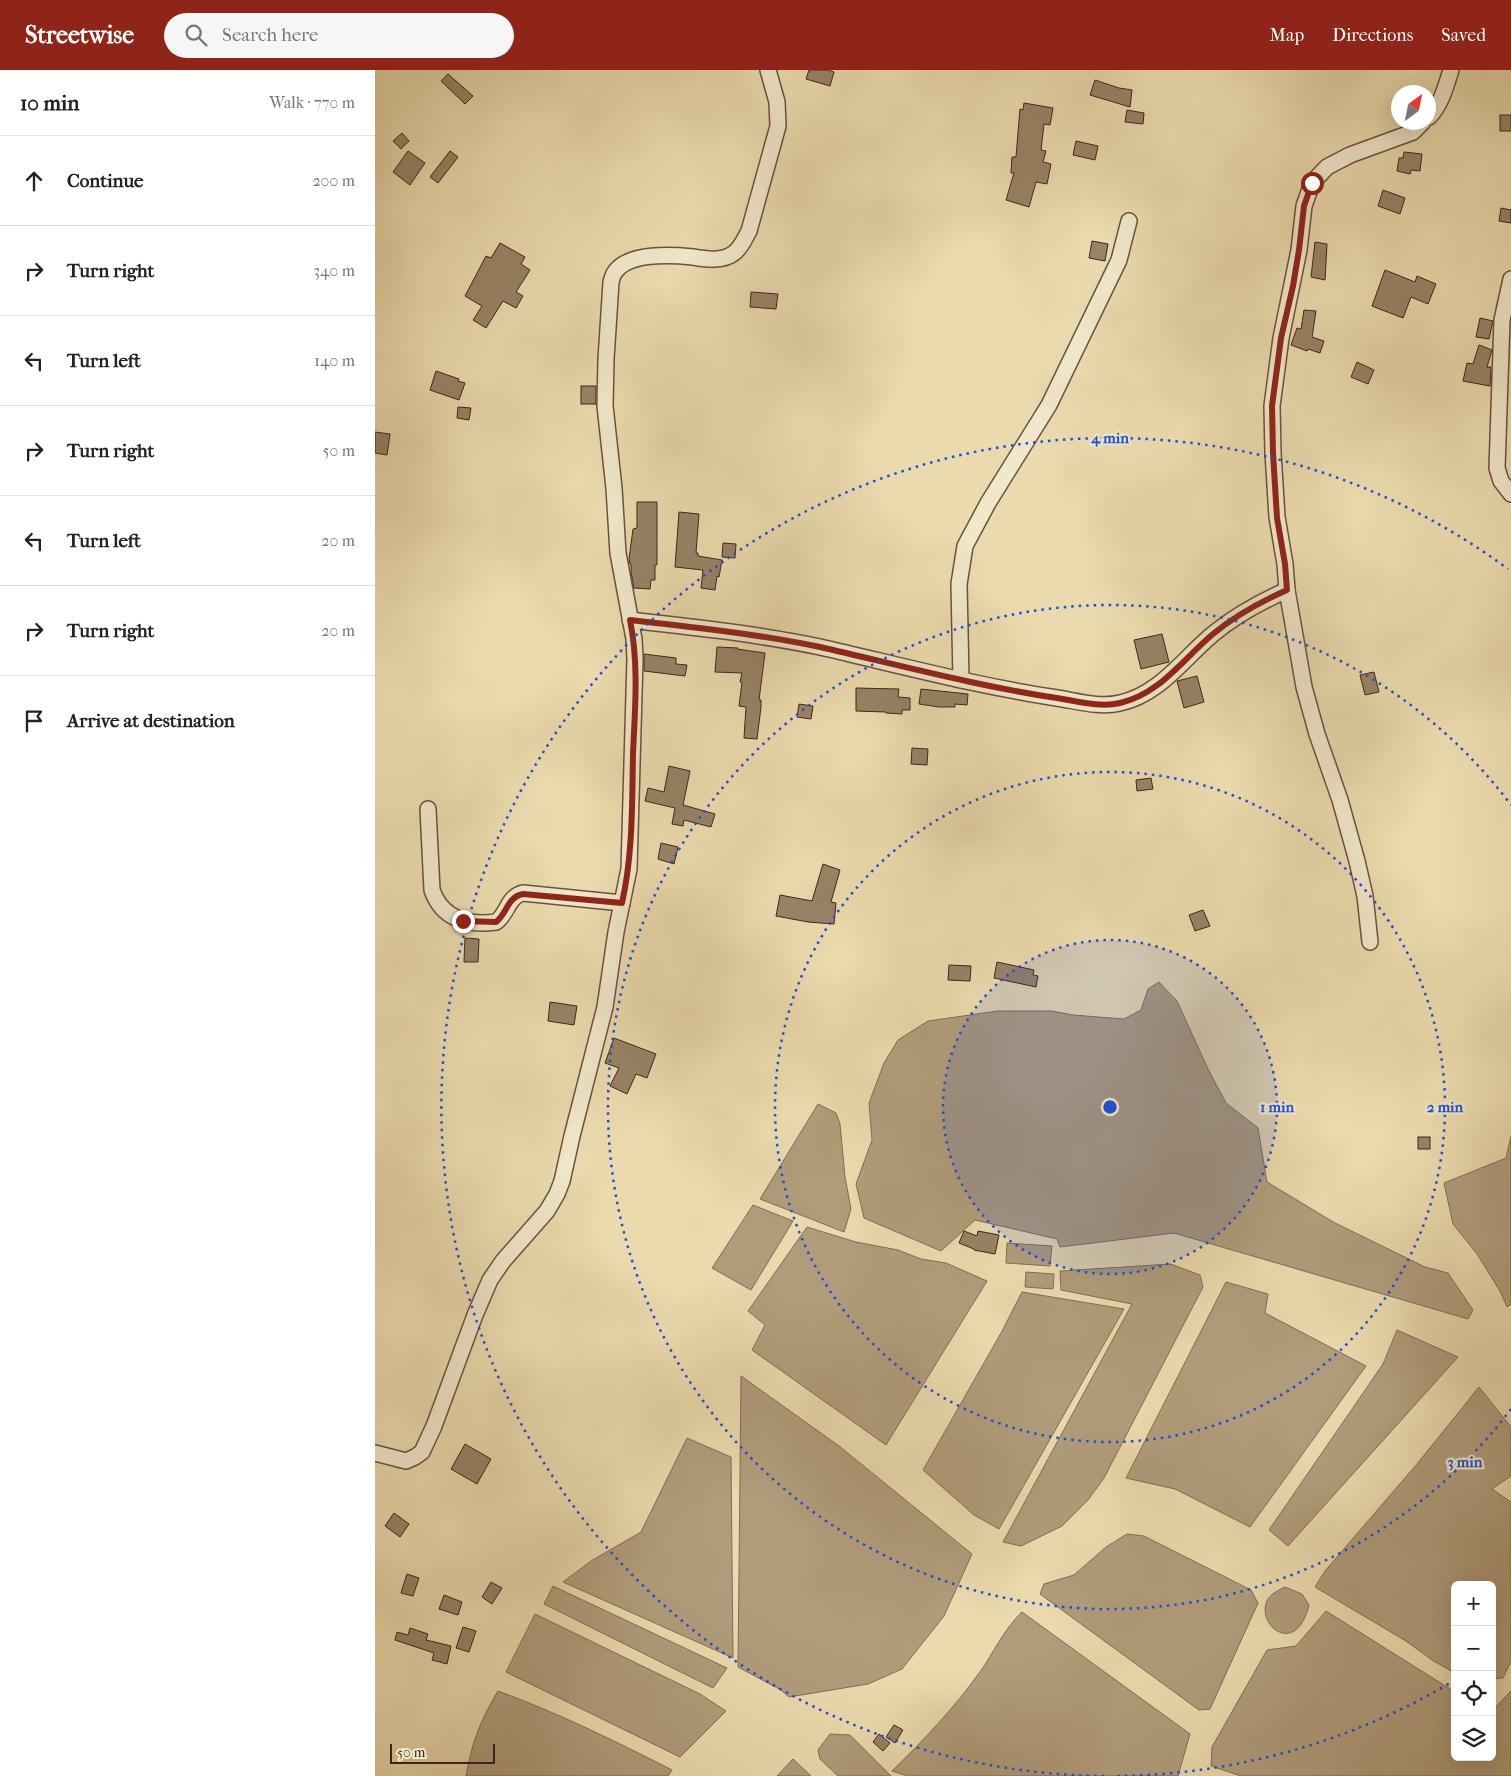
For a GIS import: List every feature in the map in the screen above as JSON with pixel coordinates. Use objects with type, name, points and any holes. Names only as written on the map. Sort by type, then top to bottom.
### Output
[{"type":"street","points":[[375,1452],[406,1461],[421,1452],[434,1426],[490,1280],[503,1261],[547,1211],[557,1194],[564,1173],[573,1129],[605,1007],[609,972],[629,870],[635,659],[618,554],[605,406],[611,282],[615,272],[623,265],[639,258],[664,256],[724,258],[734,253],[741,244],[749,231],[778,126],[777,102],[768,70]]},
{"type":"street","points":[[1436,107],[1446,89],[1451,70]]},
{"type":"street","points":[[1369,942],[1365,896],[1357,861],[1340,800],[1317,734],[1304,687],[1277,518],[1272,406],[1281,338],[1299,250],[1304,206],[1312,183],[1327,167],[1350,155],[1415,130]]},
{"type":"street","points":[[961,679],[959,584],[965,546],[987,502],[1049,404],[1119,260],[1129,221]]},
{"type":"street","points":[[1511,279],[1503,320],[1497,468],[1501,482],[1511,494]]},
{"type":"street","points":[[630,620],[726,631],[819,647],[910,669],[1038,695],[1105,706],[1121,703],[1150,691],[1231,620],[1253,606],[1287,590]]},
{"type":"street","points":[[427,809],[432,890],[435,900],[454,918],[463,921],[496,922],[513,898],[523,894],[622,903]]},
{"type":"shaded area","points":[[1159,982],[1177,1001],[1208,1069],[1226,1103],[1258,1128],[1267,1182],[1335,1223],[1425,1267],[1448,1273],[1473,1310],[1468,1319],[1174,1233],[1060,1247],[1057,1239],[975,1220],[941,1251],[864,1218],[856,1184],[872,1140],[869,1103],[884,1063],[898,1040],[928,1021],[998,1011],[1052,1011],[1073,1015],[1124,1019],[1141,1010],[1148,989]]},
{"type":"shaded area","points":[[818,1104],[836,1113],[840,1124],[845,1177],[851,1209],[844,1232],[760,1199]]},
{"type":"shaded area","points":[[1511,1136],[1511,1304],[1507,1307],[1500,1291],[1477,1254],[1453,1224],[1444,1183],[1506,1158]]},
{"type":"shaded area","points":[[753,1205],[793,1221],[751,1290],[712,1268]]},
{"type":"shaded area","points":[[807,1227],[856,1242],[898,1250],[921,1259],[946,1263],[987,1281],[886,1445],[752,1350],[765,1325],[748,1311]]},
{"type":"shaded area","points":[[1007,1243],[1052,1246],[1050,1266],[1006,1263]]},
{"type":"shaded area","points":[[1171,1264],[1200,1275],[1203,1287],[1104,1478],[1088,1500],[1062,1526],[1021,1546],[1003,1542],[1132,1304],[1061,1290],[1060,1271]]},
{"type":"shaded area","points":[[1026,1272],[1054,1274],[1053,1289],[1025,1287]]},
{"type":"shaded area","points":[[1226,1282],[1268,1294],[1265,1313],[1366,1366],[1250,1527],[1175,1489],[1126,1478]]},
{"type":"shaded area","points":[[1022,1292],[1124,1309],[999,1529],[974,1515],[923,1470],[1001,1333]]},
{"type":"shaded area","points":[[1397,1330],[1458,1357],[1288,1546],[1269,1530],[1383,1364]]},
{"type":"shaded area","points":[[741,1376],[839,1446],[972,1554],[944,1616],[902,1669],[868,1684],[789,1697],[781,1690],[738,1667]]},
{"type":"shaded area","points":[[1479,1387],[1511,1427],[1511,1476],[1492,1489],[1511,1502],[1511,1661],[1503,1678],[1496,1679],[1496,1581],[1451,1581],[1451,1671],[1432,1660],[1406,1641],[1315,1587],[1325,1571],[1417,1464]]},
{"type":"shaded area","points":[[687,1438],[731,1457],[733,1658],[563,1582],[591,1561],[641,1532]]},
{"type":"shaded area","points":[[1127,1534],[1144,1536],[1251,1590],[1258,1603],[1210,1709],[1199,1710],[1040,1594],[1044,1584],[1074,1575],[1106,1547]]},
{"type":"shaded area","points":[[553,1586],[727,1668],[713,1688],[544,1604]]},
{"type":"shaded area","points":[[1285,1587],[1302,1594],[1309,1605],[1303,1621],[1295,1630],[1287,1633],[1279,1632],[1272,1627],[1267,1619],[1265,1610],[1270,1596]]},
{"type":"shaded area","points":[[1326,1611],[1451,1689],[1451,1761],[1496,1761],[1496,1707],[1511,1691],[1511,1776],[1241,1776],[1211,1766],[1212,1747],[1267,1650],[1296,1646]]},
{"type":"shaded area","points":[[1022,1612],[1190,1734],[1178,1776],[908,1776],[892,1771],[927,1736],[960,1698],[980,1672],[999,1641]]},
{"type":"shaded area","points":[[535,1614],[700,1694],[726,1711],[680,1757],[506,1672]]},
{"type":"shaded area","points":[[498,1691],[586,1728],[672,1770],[668,1776],[466,1776],[477,1732]]},
{"type":"shaded area","points":[[830,1734],[850,1735],[891,1776],[838,1776],[820,1759],[818,1750]]},
{"type":"shaded area","points":[[793,1759],[811,1776],[777,1776]]},
{"type":"building","points":[[809,70],[828,70],[834,72],[830,86],[806,79]]},
{"type":"building","points":[[448,74],[473,96],[465,104],[441,81]]},
{"type":"building","points":[[1095,80],[1132,90],[1130,107],[1090,95]]},
{"type":"building","points":[[1024,103],[1053,108],[1050,125],[1044,124],[1041,150],[1046,151],[1043,162],[1051,164],[1047,184],[1036,182],[1029,207],[1006,200],[1014,173],[1011,173],[1012,157],[1016,157],[1020,109],[1023,110]]},
{"type":"building","points":[[1127,110],[1144,113],[1143,124],[1125,122]]},
{"type":"building","points":[[1500,115],[1511,115],[1511,131],[1500,131]]},
{"type":"building","points":[[402,133],[409,141],[401,149],[393,141]]},
{"type":"building","points":[[1076,141],[1098,146],[1095,160],[1073,155]]},
{"type":"building","points":[[408,151],[425,163],[410,185],[393,172]]},
{"type":"building","points":[[450,151],[458,157],[438,183],[430,177]]},
{"type":"building","points":[[1404,152],[1422,154],[1420,171],[1411,170],[1410,174],[1397,171],[1399,158],[1403,158]]},
{"type":"building","points":[[1383,190],[1405,198],[1400,214],[1378,206]]},
{"type":"building","points":[[1501,208],[1511,210],[1511,223],[1499,221]]},
{"type":"building","points":[[1092,241],[1108,244],[1105,261],[1089,258]]},
{"type":"building","points":[[1315,242],[1327,244],[1325,280],[1311,277]]},
{"type":"building","points":[[500,243],[525,257],[521,264],[530,270],[516,292],[523,296],[516,308],[503,301],[486,328],[473,320],[482,306],[465,296],[486,256],[491,258]]},
{"type":"building","points":[[1385,270],[1415,282],[1417,276],[1436,284],[1428,304],[1411,297],[1403,318],[1372,306]]},
{"type":"building","points":[[751,292],[778,294],[776,309],[750,307]]},
{"type":"building","points":[[1304,310],[1316,311],[1312,337],[1324,341],[1320,353],[1308,349],[1307,351],[1291,345],[1297,328],[1301,329]]},
{"type":"building","points":[[1480,318],[1493,321],[1489,339],[1476,337]]},
{"type":"building","points":[[1479,345],[1492,350],[1487,367],[1491,367],[1490,386],[1463,381],[1467,363],[1473,364]]},
{"type":"building","points":[[1357,362],[1374,370],[1368,384],[1351,377]]},
{"type":"building","points":[[436,371],[465,383],[459,400],[430,390]]},
{"type":"building","points":[[581,386],[596,386],[596,404],[581,404]]},
{"type":"building","points":[[458,407],[471,408],[469,420],[457,418]]},
{"type":"building","points":[[375,432],[390,434],[387,455],[375,453]]},
{"type":"building","points":[[637,502],[657,502],[657,565],[655,565],[655,580],[651,580],[650,589],[634,588],[629,559],[633,529],[637,528]]},
{"type":"building","points":[[679,512],[699,514],[696,553],[698,553],[698,556],[722,560],[715,590],[701,588],[703,570],[675,567]]},
{"type":"building","points":[[723,543],[736,544],[735,558],[722,557]]},
{"type":"building","points":[[1162,634],[1169,662],[1141,669],[1134,640]]},
{"type":"building","points":[[717,647],[738,648],[765,653],[759,700],[761,700],[761,707],[757,739],[744,738],[746,707],[739,706],[742,673],[715,672]]},
{"type":"building","points":[[644,654],[676,658],[676,664],[687,665],[685,676],[644,671]]},
{"type":"building","points":[[1374,672],[1379,692],[1365,695],[1360,675]]},
{"type":"building","points":[[1197,676],[1204,702],[1184,708],[1177,681]]},
{"type":"building","points":[[856,688],[899,689],[898,697],[910,698],[910,710],[902,710],[902,714],[856,711]]},
{"type":"building","points":[[921,689],[968,694],[967,705],[955,704],[955,707],[939,707],[919,704]]},
{"type":"building","points":[[799,704],[813,706],[811,719],[797,717]]},
{"type":"building","points":[[912,748],[928,749],[927,765],[911,764]]},
{"type":"building","points":[[669,766],[690,771],[683,805],[715,814],[711,827],[684,820],[683,826],[672,824],[675,808],[645,801],[648,788],[664,792]]},
{"type":"building","points":[[1151,778],[1153,789],[1137,791],[1136,780]]},
{"type":"building","points":[[661,843],[678,847],[674,864],[658,859]]},
{"type":"building","points":[[823,864],[840,870],[831,902],[836,903],[834,924],[808,922],[776,916],[780,895],[812,901]]},
{"type":"building","points":[[1203,910],[1210,926],[1195,931],[1189,915]]},
{"type":"building","points":[[465,938],[479,939],[478,962],[464,962]]},
{"type":"building","points":[[997,962],[1034,970],[1033,975],[1038,976],[1036,987],[994,978]]},
{"type":"building","points":[[949,965],[971,966],[970,981],[948,980]]},
{"type":"building","points":[[550,1002],[577,1006],[574,1025],[548,1021]]},
{"type":"building","points":[[614,1038],[656,1054],[647,1078],[636,1074],[627,1094],[610,1086],[619,1068],[605,1063]]},
{"type":"building","points":[[1418,1137],[1430,1137],[1430,1149],[1418,1149]]},
{"type":"building","points":[[964,1231],[977,1236],[978,1231],[999,1235],[995,1254],[974,1250],[959,1243]]},
{"type":"building","points":[[465,1444],[491,1459],[477,1484],[451,1469]]},
{"type":"building","points":[[394,1513],[409,1524],[400,1537],[385,1526]]},
{"type":"building","points":[[407,1574],[419,1578],[413,1596],[401,1593]]},
{"type":"building","points":[[491,1582],[502,1588],[492,1604],[482,1597]]},
{"type":"building","points":[[444,1595],[462,1602],[458,1615],[439,1609]]},
{"type":"building","points":[[463,1627],[476,1631],[469,1652],[456,1648]]},
{"type":"building","points":[[410,1628],[428,1634],[426,1640],[451,1646],[447,1664],[432,1660],[434,1653],[395,1640],[397,1632],[408,1635]]},
{"type":"building","points":[[894,1725],[903,1730],[895,1743],[886,1737]]},
{"type":"building","points":[[879,1734],[890,1743],[883,1751],[873,1742]]},
{"type":"route","points":[[463,921],[496,922],[513,898],[523,894],[622,903],[629,870],[632,811],[635,659],[630,620],[726,631],[819,647],[910,669],[1038,695],[1105,706],[1121,703],[1150,691],[1231,620],[1253,606],[1287,590],[1285,564],[1277,518],[1272,406],[1281,338],[1299,250],[1304,206],[1312,183]]}]
